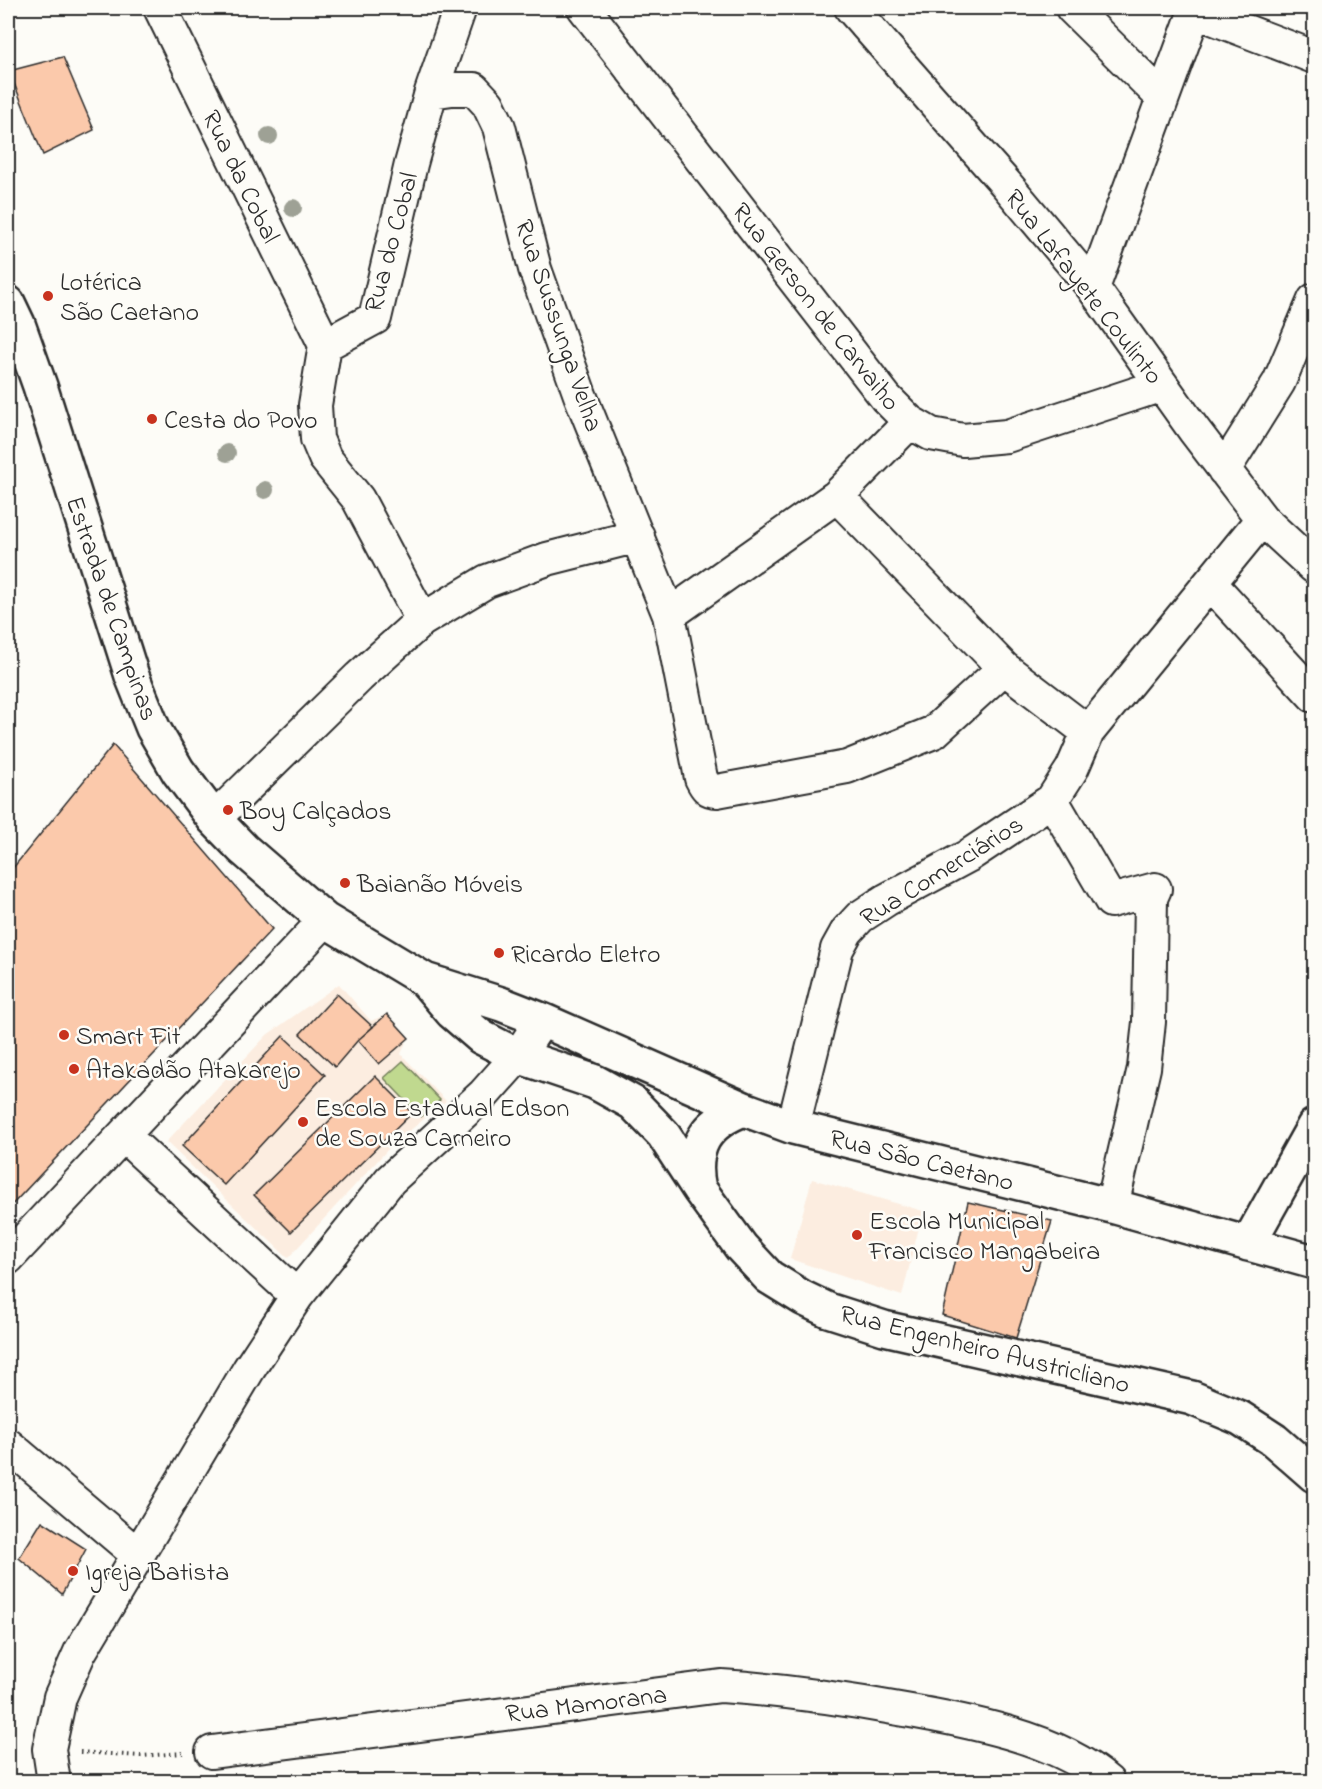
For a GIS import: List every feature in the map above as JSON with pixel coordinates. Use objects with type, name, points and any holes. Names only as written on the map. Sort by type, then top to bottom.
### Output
[{"type":"main road","name":"Estrada de Campinas","points":[[8,303],[40,386],[136,686],[153,728],[178,771],[214,819],[243,849],[325,920],[425,980],[501,1004],[542,1020]]},
{"type":"main road","name":"Estrada de Campinas","points":[[425,980],[452,1012],[481,1037],[518,1056]]},
{"type":"main road","name":"Rua São Caetano","points":[[542,1020],[744,1109],[793,1127],[1112,1206],[1314,1262]]},
{"type":"main road","name":"Rua Engenheiro Austricliano","points":[[518,1056],[595,1082],[633,1103],[663,1134],[741,1247],[769,1276],[803,1298],[828,1310],[884,1328],[1192,1398],[1240,1418],[1274,1440],[1314,1475]]},
{"type":"main road","points":[[699,1189],[696,1160],[703,1139],[718,1121],[744,1109]]},
{"type":"main road","points":[[1248,1244],[1314,1126]]},
{"type":"main road","points":[[1274,1197],[1279,1252]]},
{"type":"street","name":"Rua da Cobal","points":[[160,8],[325,345]]},
{"type":"street","name":"Rua do Cobal","points":[[325,345],[375,318],[411,164],[431,92],[460,8]]},
{"type":"street","name":"Rua Gerson de Carvaiho","points":[[584,8],[886,398],[910,422],[931,434],[963,440],[1007,436],[1162,385]]},
{"type":"street","name":"Rua Lafayete Coulinto","points":[[851,8],[1006,184],[1093,288],[1262,519],[1314,567]]},
{"type":"street","points":[[1072,8],[1162,97]]},
{"type":"street","points":[[1093,288],[1195,9],[1314,57]]},
{"type":"street","name":"Rua Sussunga Velha","points":[[431,92],[474,89],[488,104],[499,127],[535,269],[580,395],[669,615],[701,778],[705,786],[711,791],[717,791],[847,767],[934,732],[1004,668]]},
{"type":"street","points":[[1224,470],[1279,382],[1314,300]]},
{"type":"street","points":[[325,345],[315,405],[317,439],[325,458],[358,499],[422,620]]},
{"type":"street","points":[[669,615],[837,496],[910,422]]},
{"type":"street","points":[[837,496],[1004,668],[1088,732]]},
{"type":"street","name":"Rua Comerciários","points":[[793,1127],[837,949],[847,931],[860,917],[886,900],[968,856],[1052,800],[1072,769],[1088,732],[1262,519]]},
{"type":"street","points":[[214,819],[359,677],[422,620],[488,582],[547,559],[638,536]]},
{"type":"street","points":[[1210,583],[1314,696]]},
{"type":"street","points":[[1052,800],[1111,901],[1155,889],[1151,898],[1149,1022],[1144,1068],[1112,1206]]},
{"type":"street","points":[[8,1258],[325,920]]},
{"type":"street","points":[[54,1782],[49,1749],[60,1697],[80,1652],[249,1369],[297,1296],[390,1180],[484,1095],[518,1056],[542,1020]]},
{"type":"street","points":[[124,1136],[297,1296]]},
{"type":"street","points":[[8,1445],[138,1555]]},
{"type":"street","name":"Rua Mamorana","points":[[212,1752],[721,1686],[772,1689],[957,1719],[1038,1743],[1094,1768],[1108,1782]]},
{"type":"path","points":[[49,1749],[141,1756],[212,1752]]},
{"type":"shaded area","name":"Escola Estadual Edson de Souza Carneiro","points":[[339,984],[371,1021],[387,1014],[407,1040],[401,1054],[446,1101],[391,1146],[288,1258],[166,1142],[267,1035]]},
{"type":"shaded area","name":"Escola Municipal Francisco Mangabeira","points":[[812,1179],[923,1211],[902,1296],[790,1259]]},
{"type":"green space","points":[[403,1061],[440,1100],[421,1117],[384,1078]]},
{"type":"building","points":[[63,57],[94,130],[43,155],[9,71]]},
{"type":"building","name":"Atakadão Atakarejo","points":[[113,745],[272,929],[8,1209],[8,874]]},
{"type":"building","points":[[337,994],[373,1027],[358,1040],[335,1067],[300,1034]]},
{"type":"building","points":[[387,1014],[409,1038],[379,1064],[358,1040]]},
{"type":"building","points":[[283,1036],[325,1075],[224,1185],[182,1146]]},
{"type":"building","points":[[375,1076],[412,1113],[291,1232],[254,1195]]},
{"type":"building","points":[[968,1202],[1052,1221],[1016,1338],[942,1315]]},
{"type":"building","points":[[42,1521],[86,1549],[62,1594],[19,1558]]},
{"type":"place","name":"Lotérica São Caetano","points":[[48,296]]},
{"type":"place","name":"Cesta do Povo","points":[[152,419]]},
{"type":"place","name":"Boy Calçados","points":[[228,810]]},
{"type":"place","name":"Baianão Móveis","points":[[345,883]]},
{"type":"place","name":"Ricardo Eletro","points":[[499,953]]},
{"type":"place","name":"Smart Fit","points":[[64,1035]]},
{"type":"place","name":"Atakadão Atakarejo","points":[[74,1069]]},
{"type":"place","name":"Escola Estadual Edson de Souza Carneiro","points":[[303,1122]]},
{"type":"place","name":"Escola Municipal Francisco Mangabeira","points":[[857,1235]]},
{"type":"place","name":"Igreja Batista","points":[[73,1571]]}]
